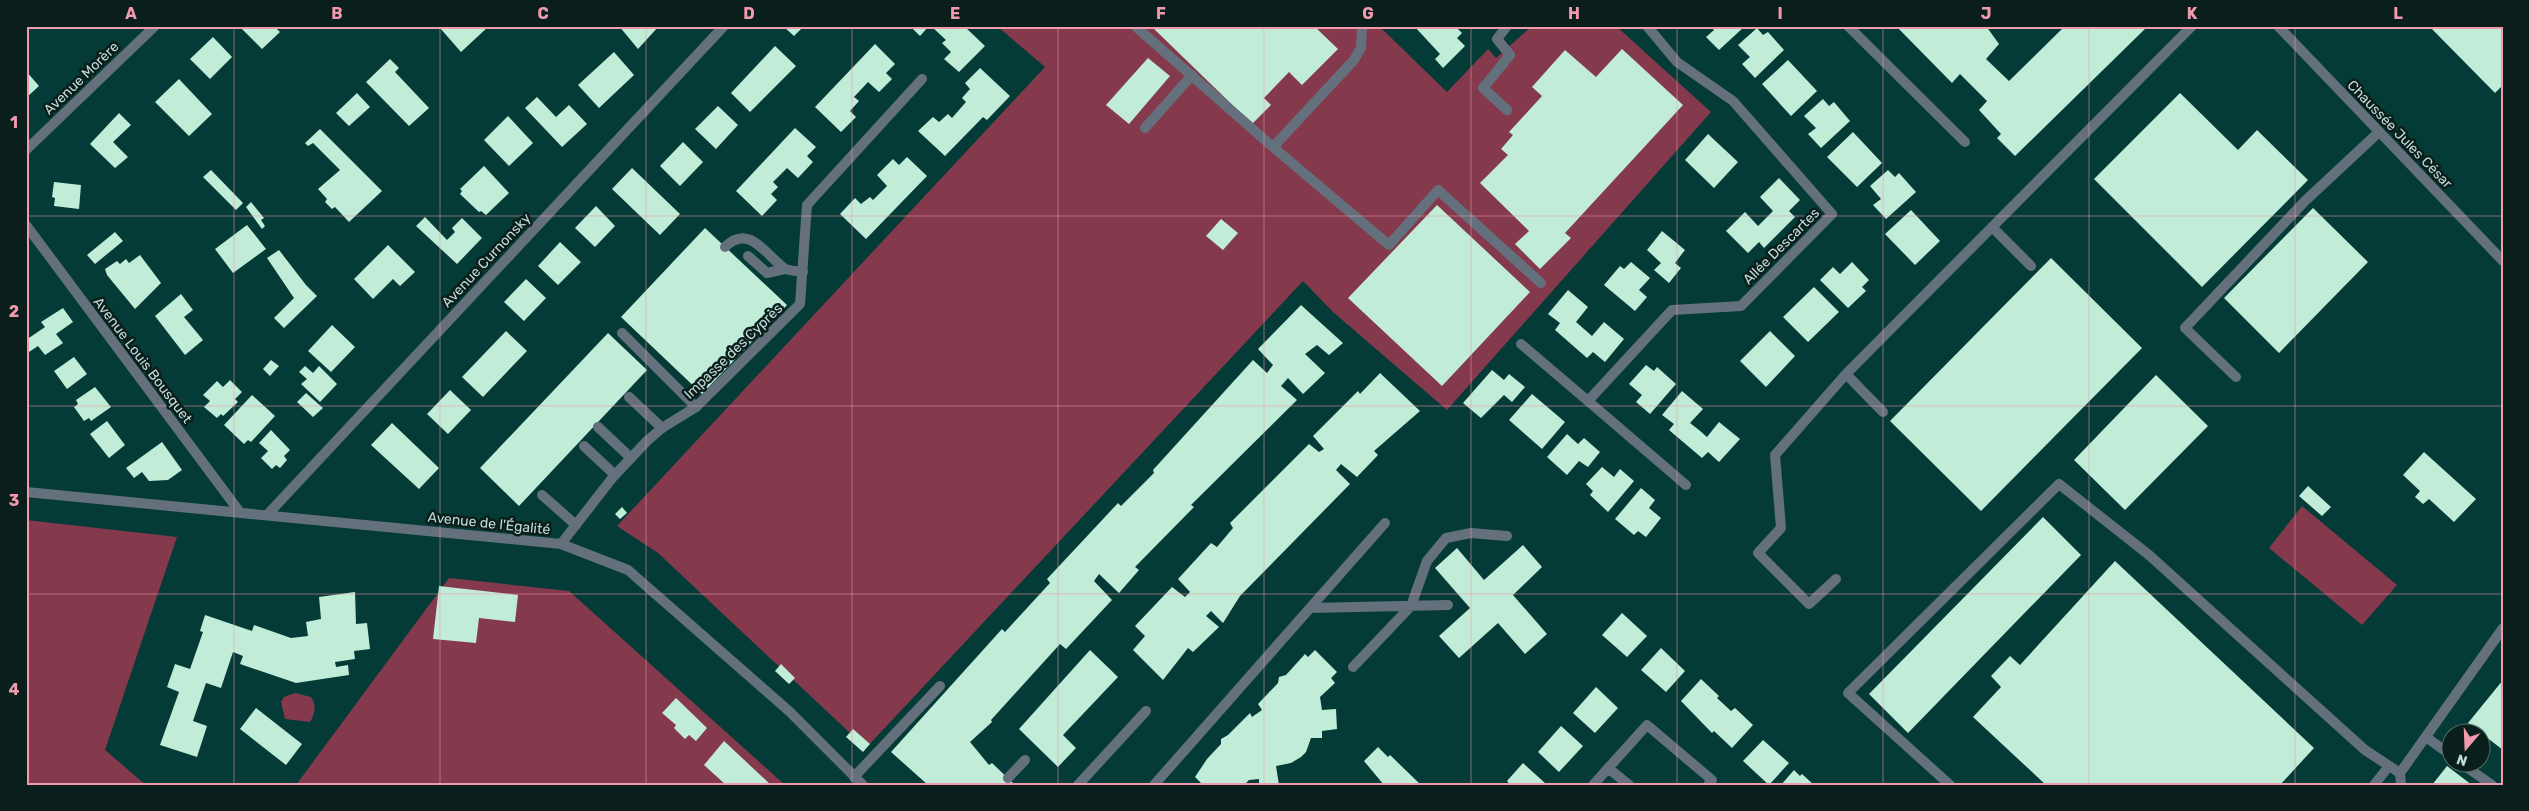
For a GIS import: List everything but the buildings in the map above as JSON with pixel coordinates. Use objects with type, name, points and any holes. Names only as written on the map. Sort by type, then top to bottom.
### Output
[{"type":"street","name":"Avenue Morère","points":[[26,150],[156,26]]},
{"type":"street","name":"Avenue Curnonsky","points":[[268,514],[724,26]]},
{"type":"street","points":[[1135,26],[1273,147],[1389,245],[1438,190],[1541,283]]},
{"type":"street","points":[[1273,147],[1354,60],[1361,48],[1362,26]]},
{"type":"street","points":[[1507,110],[1483,88],[1510,55],[1497,39],[1508,26]]},
{"type":"street","name":"Allée Descartes","points":[[1588,401],[1672,310],[1742,306],[1832,214],[1733,101],[1677,62],[1647,26]]},
{"type":"street","points":[[1848,26],[1964,142]]},
{"type":"street","points":[[1836,579],[1809,604],[1758,553],[1781,528],[1775,455],[1846,374],[2192,26]]},
{"type":"street","name":"Chaussée Jules César","points":[[2278,26],[2503,261]]},
{"type":"street","points":[[1145,128],[1192,75]]},
{"type":"street","name":"Impasse des Cyprès","points":[[561,544],[631,458],[662,428],[696,407],[800,304],[807,205],[922,79]]},
{"type":"street","points":[[2236,376],[2185,328],[2305,201],[2379,132]]},
{"type":"street","name":"Avenue Louis Bousquet","points":[[26,225],[239,511]]},
{"type":"street","points":[[1992,227],[2031,266]]},
{"type":"street","points":[[725,247],[732,240],[741,239],[758,243],[785,269]]},
{"type":"street","points":[[748,256],[768,273],[785,269],[803,272]]},
{"type":"street","points":[[622,334],[696,407]]},
{"type":"street","points":[[1521,344],[1686,485]]},
{"type":"street","points":[[1846,374],[1883,412]]},
{"type":"street","points":[[629,397],[662,428]]},
{"type":"street","points":[[598,427],[631,458]]},
{"type":"street","points":[[584,446],[616,475]]},
{"type":"street","points":[[1950,785],[1848,693],[2058,484],[2149,554],[2365,750],[2400,773]]},
{"type":"street","name":"Avenue de l'Égalité","points":[[26,492],[239,511],[561,544],[628,570],[790,712],[863,785]]},
{"type":"street","points":[[542,495],[576,525]]},
{"type":"street","points":[[1154,785],[1385,523]]},
{"type":"street","points":[[1353,667],[1411,606],[1427,561],[1446,538],[1471,532],[1507,536]]},
{"type":"street","points":[[1310,608],[1448,605]]},
{"type":"street","points":[[2401,785],[2400,773],[2503,628]]},
{"type":"street","points":[[854,777],[940,686]]},
{"type":"street","points":[[1078,785],[1146,711]]},
{"type":"street","points":[[1593,785],[1647,724],[1712,780],[1708,785]]},
{"type":"street","points":[[2426,737],[2442,749]]},
{"type":"street","points":[[1008,778],[1025,760]]},
{"type":"street","points":[[2374,785],[2389,766]]},
{"type":"street","points":[[1608,768],[1630,785]]},
{"type":"street","points":[[2476,774],[2492,785]]},
{"type":"shaded area","points":[[997,26],[1379,26],[1447,92],[1488,49],[1496,58],[1532,26],[1616,26],[1711,112],[1447,410],[1333,312],[1303,281],[866,748],[658,553],[617,526],[1045,67]]},
{"type":"shaded area","points":[[2302,506],[2397,585],[2362,625],[2269,548]]},
{"type":"shaded area","points":[[26,520],[177,537],[105,750],[146,785],[26,785]]},
{"type":"shaded area","points":[[449,578],[569,591],[785,785],[296,785]]},
{"type":"shaded area","points":[[295,693],[311,697],[313,700],[315,710],[310,722],[285,719],[281,702],[284,697]]}]
